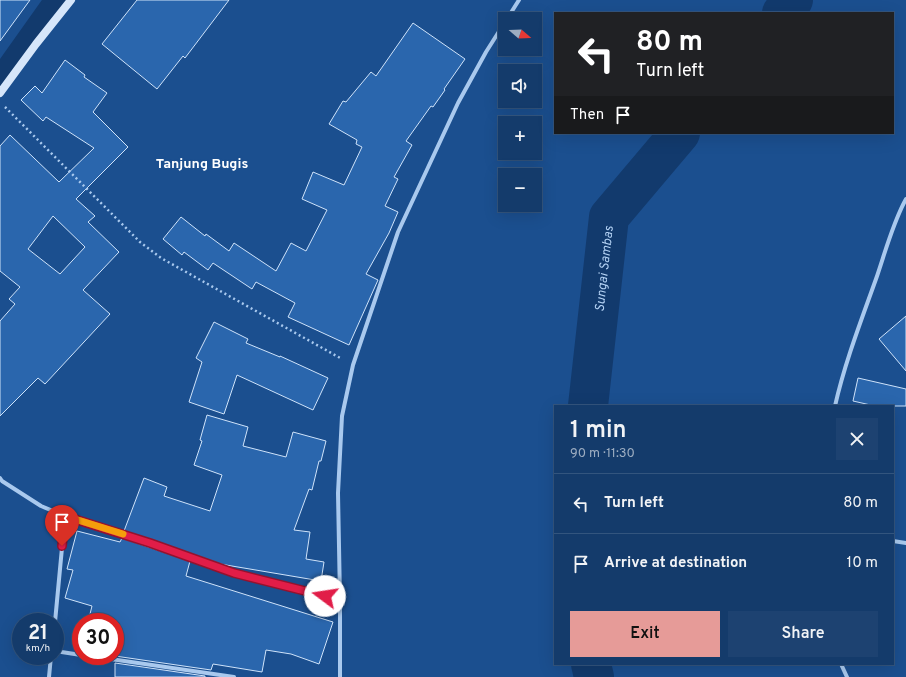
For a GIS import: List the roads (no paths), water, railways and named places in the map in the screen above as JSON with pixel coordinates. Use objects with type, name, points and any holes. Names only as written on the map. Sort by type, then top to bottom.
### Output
[{"type":"street","points":[[0,93],[71,0]]},
{"type":"street","points":[[511,12],[519,0]]},
{"type":"street","points":[[340,677],[338,493],[340,440],[342,416],[353,365],[398,232],[458,103],[498,33]]},
{"type":"street","points":[[835,405],[847,361],[887,246],[906,199]]},
{"type":"street","points":[[0,478],[2,481],[41,506],[65,516],[150,543],[234,573],[340,599]]},
{"type":"street","points":[[56,613],[65,516]]},
{"type":"street","points":[[894,541],[906,543]]},
{"type":"street","points":[[124,661],[234,677]]},
{"type":"street","points":[[49,677],[51,665]]},
{"type":"street","points":[[841,665],[847,677]]},
{"type":"waterway","points":[[0,79],[56,0]]},
{"type":"waterway","name":"Sungai Sambas","points":[[783,12],[793,0]]},
{"type":"waterway","name":"Sungai Sambas","points":[[588,405],[609,217],[679,134]]},
{"type":"waterway","name":"Sungai Sambas","points":[[591,665],[594,677]]},
{"type":"district","name":"Tanjung Bugis","points":[[202,163]]}]
